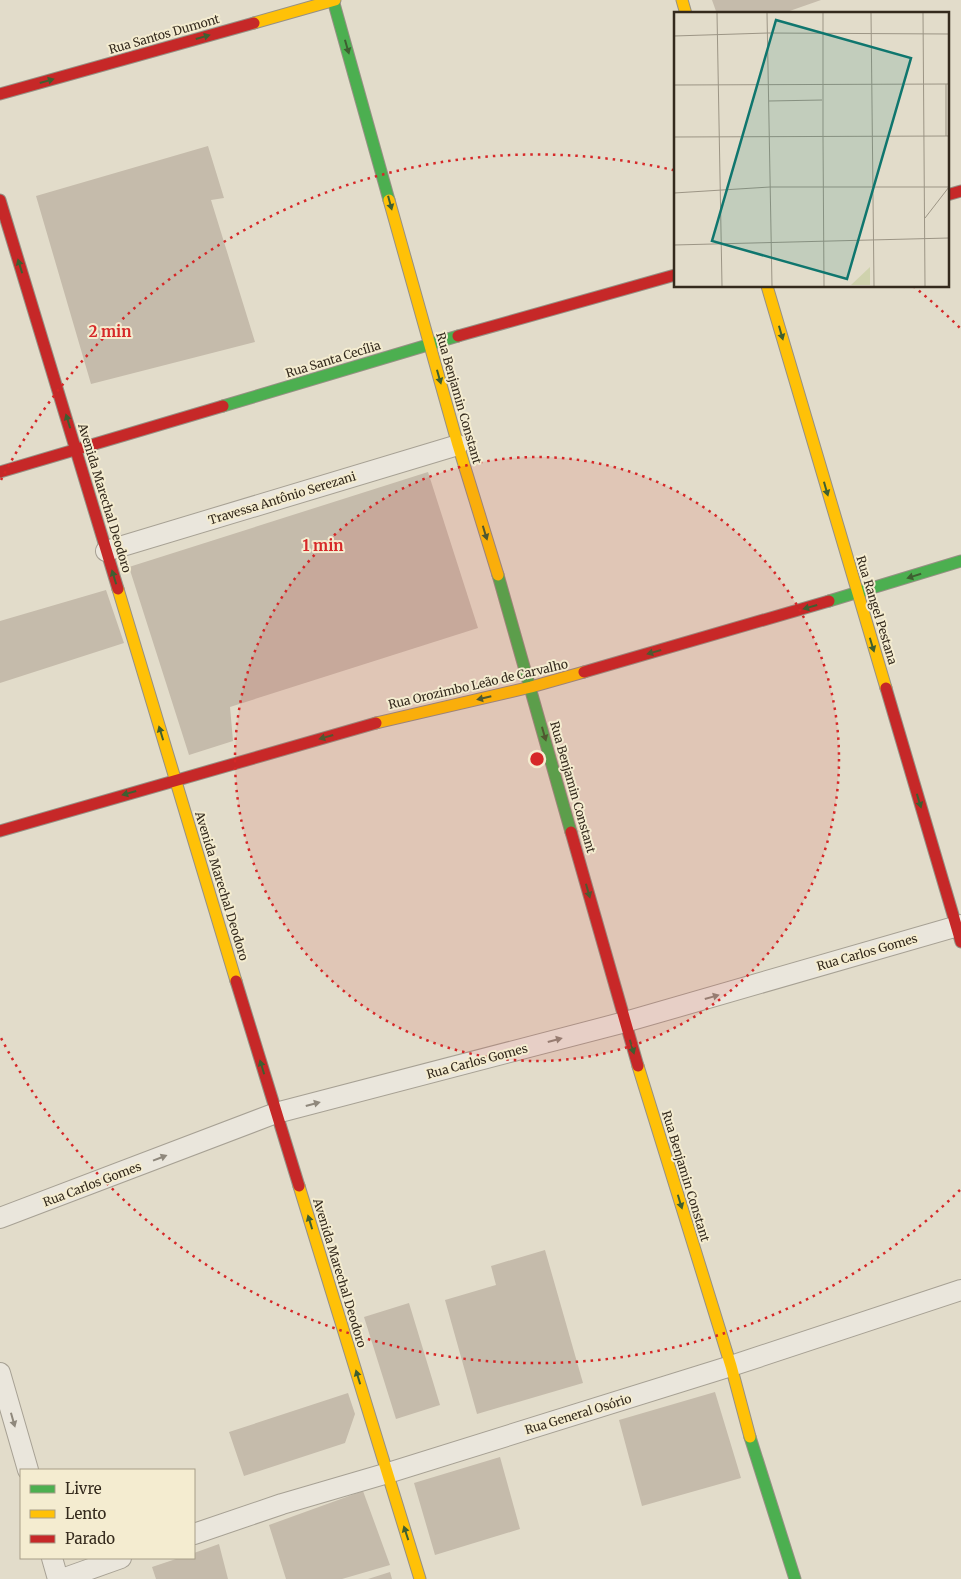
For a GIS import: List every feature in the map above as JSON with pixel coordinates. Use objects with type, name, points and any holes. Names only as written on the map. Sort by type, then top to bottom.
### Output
[{"type":"main road","name":"Rua Santos Dumont","points":[[0,94],[334,0]]},
{"type":"main road","name":"Rua Benjamin Constant","points":[[334,0],[458,445],[531,687],[625,1022],[731,1366],[753,1447],[795,1579]]},
{"type":"main road","points":[[948,195],[961,191]]},
{"type":"main road","name":"Avenida Marechal Deodoro","points":[[0,200],[276,1113],[420,1579]]},
{"type":"main road","name":"Rua Santa Cecília","points":[[0,472],[77,451],[430,344],[674,276]]},
{"type":"main road","name":"Rua Rangel Pestana","points":[[768,288],[857,594],[959,931]]},
{"type":"main road","name":"Rua Orozimbo Leão de Carvalho","points":[[0,831],[383,721],[531,687],[857,594],[961,561]]},
{"type":"street","name":"Travessa Antônio Serezani","points":[[106,551],[458,445]]},
{"type":"street","name":"Rua Carlos Gomes","points":[[0,1218],[276,1113],[625,1022],[959,931]]},
{"type":"street","name":"Rua General Osório","points":[[195,1534],[282,1504],[388,1473],[731,1366],[961,1290]]},
{"type":"street","points":[[0,1373],[28,1469]]},
{"type":"street","points":[[52,1559],[58,1579]]},
{"type":"street","points":[[62,1579],[118,1559]]},
{"type":"building","points":[[712,0],[821,0],[787,12],[716,12]]},
{"type":"building","points":[[208,146],[224,198],[211,200],[255,342],[91,384],[36,196]]},
{"type":"building","points":[[428,472],[478,628],[230,707],[233,741],[189,755],[129,567]]},
{"type":"building","points":[[106,590],[124,643],[0,683],[0,621]]},
{"type":"building","points":[[545,1250],[583,1383],[477,1414],[445,1300],[496,1285],[491,1266]]},
{"type":"building","points":[[409,1303],[440,1405],[396,1419],[364,1317]]},
{"type":"building","points":[[715,1392],[741,1478],[642,1506],[619,1420]]},
{"type":"building","points":[[348,1393],[355,1414],[345,1443],[244,1476],[229,1432]]},
{"type":"building","points":[[500,1457],[520,1529],[435,1555],[414,1483]]},
{"type":"building","points":[[363,1491],[390,1565],[342,1579],[286,1579],[269,1525]]},
{"type":"building","points":[[219,1544],[228,1579],[156,1579],[152,1567],[176,1559],[195,1559],[195,1553]]},
{"type":"building","points":[[390,1572],[392,1579],[368,1579]]},
{"type":"traffic: fast","points":[[333,0],[389,200]]},
{"type":"traffic: fast","points":[[223,406],[458,336]]},
{"type":"traffic: fast","points":[[829,601],[961,561]]},
{"type":"traffic: fast","points":[[498,575],[571,832]]},
{"type":"traffic: fast","points":[[750,1437],[795,1579]]},
{"type":"traffic: slow","points":[[254,23],[335,0]]},
{"type":"traffic: slow","points":[[682,0],[685,12]]},
{"type":"traffic: slow","points":[[389,200],[458,445],[498,575]]},
{"type":"traffic: slow","points":[[768,288],[886,688]]},
{"type":"traffic: slow","points":[[118,589],[236,981]]},
{"type":"traffic: slow","points":[[376,723],[531,687],[584,672]]},
{"type":"traffic: slow","points":[[638,1066],[731,1366],[750,1437]]},
{"type":"traffic: slow","points":[[299,1186],[420,1579]]},
{"type":"traffic: jam","points":[[0,94],[254,23]]},
{"type":"traffic: jam","points":[[948,195],[961,191]]},
{"type":"traffic: jam","points":[[0,200],[118,589]]},
{"type":"traffic: jam","points":[[458,336],[674,275]]},
{"type":"traffic: jam","points":[[0,472],[223,406]]},
{"type":"traffic: jam","points":[[584,672],[829,601]]},
{"type":"traffic: jam","points":[[886,688],[961,942]]},
{"type":"traffic: jam","points":[[0,831],[376,723]]},
{"type":"traffic: jam","points":[[571,832],[638,1066]]},
{"type":"traffic: jam","points":[[236,981],[299,1186]]}]
